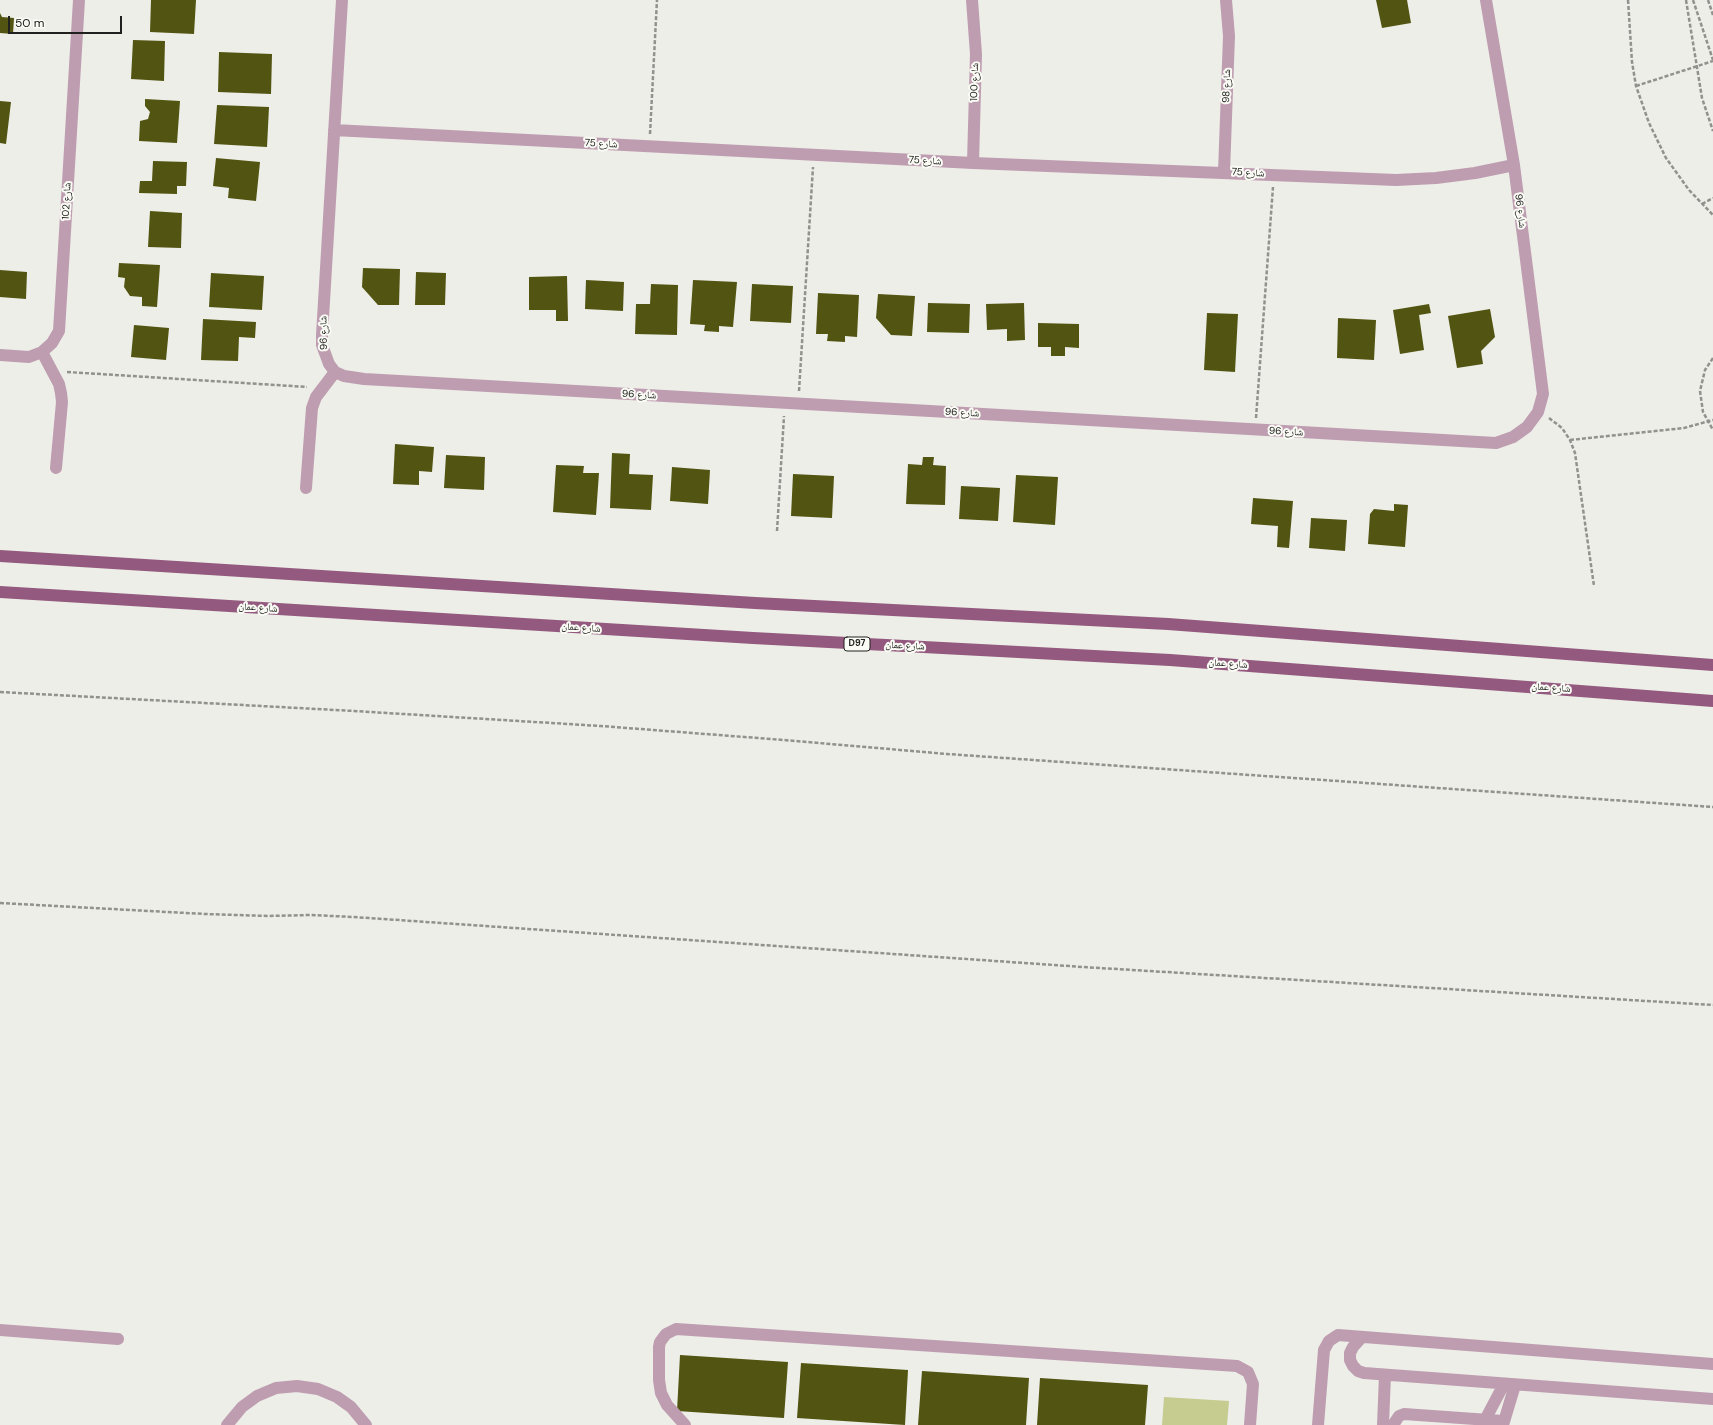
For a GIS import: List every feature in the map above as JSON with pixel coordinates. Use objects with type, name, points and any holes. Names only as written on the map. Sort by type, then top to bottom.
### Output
[{"type":"main road","points":[[0,556],[755,603],[1168,624],[1713,665]]},
{"type":"main road","name":"شارع عمان","points":[[0,592],[745,638],[1170,660],[1713,701]]},
{"type":"street","name":"شارع 102","points":[[42,352],[52,343],[59,331],[79,0]]},
{"type":"street","name":"شارع 96","points":[[342,0],[322,335],[325,355],[329,364],[335,372],[344,376],[364,379],[1496,443],[1513,438],[1528,427],[1538,412],[1542,394],[1542,376],[1514,165],[1486,0]]},
{"type":"street","name":"شارع 100","points":[[972,0],[976,54],[973,163]]},
{"type":"street","name":"شارع 98","points":[[1224,172],[1228,36],[1226,0]]},
{"type":"street","name":"شارع 75","points":[[334,130],[973,163],[1396,180],[1436,178],[1468,174],[1514,165]]},
{"type":"street","points":[[0,355],[29,357],[42,352],[59,384],[62,402],[56,468]]},
{"type":"street","points":[[306,488],[310,419],[316,397],[335,372]]},
{"type":"street","points":[[685,1425],[667,1405],[661,1393],[658,1380],[660,1342],[666,1334],[676,1329],[1237,1366],[1248,1372],[1253,1384],[1250,1425]]},
{"type":"street","points":[[0,1330],[118,1339]]},
{"type":"street","points":[[1318,1425],[1326,1345],[1328,1341],[1338,1335],[1713,1364]]},
{"type":"street","points":[[1362,1337],[1353,1347],[1350,1353],[1350,1360],[1358,1371],[1364,1373],[1713,1399]]},
{"type":"street","points":[[1383,1425],[1385,1375]]},
{"type":"street","points":[[1485,1420],[1510,1384]]},
{"type":"street","points":[[1393,1425],[1399,1416],[1404,1414],[1485,1420],[1503,1423],[1510,1384]]},
{"type":"street","points":[[225,1424],[242,1407],[257,1396],[276,1388],[297,1386],[318,1389],[338,1397],[351,1407],[366,1425]]},
{"type":"path","points":[[649,146],[657,0]]},
{"type":"path","points":[[1628,0],[1629,38],[1636,86],[1648,123],[1666,158],[1689,190],[1713,216]]},
{"type":"path","points":[[1686,0],[1702,98],[1713,131]]},
{"type":"path","points":[[1636,86],[1713,61],[1693,0]]},
{"type":"path","points":[[1708,0],[1713,15]]},
{"type":"path","points":[[798,404],[813,155]]},
{"type":"path","points":[[1255,430],[1274,174]]},
{"type":"path","points":[[1702,204],[1713,198]]},
{"type":"path","points":[[1713,358],[1705,370],[1700,391],[1703,412],[1707,422],[1713,430]]},
{"type":"path","points":[[52,371],[322,388]]},
{"type":"path","points":[[777,531],[785,403]]},
{"type":"path","points":[[1538,412],[1551,418],[1562,428],[1570,440],[1575,453],[1594,586]]},
{"type":"path","points":[[1570,440],[1684,428],[1713,420]]},
{"type":"path","points":[[0,692],[608,726],[947,754],[1713,806]]},
{"type":"path","points":[[0,902],[205,914],[268,916],[310,915],[404,920],[1075,966],[1713,1005]]},
{"type":"green space","points":[[1164,1397],[1229,1401],[1227,1425],[1162,1425]]},
{"type":"building","points":[[151,0],[196,0],[194,34],[150,32]]},
{"type":"building","points":[[1376,0],[1407,0],[1411,23],[1382,28]]},
{"type":"building","points":[[0,13],[2,17],[14,18],[13,34],[0,33]]},
{"type":"building","points":[[133,40],[165,41],[164,81],[131,79]]},
{"type":"building","points":[[219,52],[272,54],[271,94],[218,92]]},
{"type":"building","points":[[145,99],[180,101],[177,143],[139,141],[140,121],[148,119],[150,112],[145,106]]},
{"type":"building","points":[[0,101],[11,102],[6,144],[0,143]]},
{"type":"building","points":[[217,105],[269,107],[267,147],[214,144]]},
{"type":"building","points":[[216,158],[260,162],[256,201],[228,198],[229,188],[213,186]]},
{"type":"building","points":[[153,161],[187,162],[186,186],[177,186],[177,194],[139,193],[140,181],[152,181]]},
{"type":"building","points":[[150,211],[182,213],[181,248],[148,247]]},
{"type":"building","points":[[119,263],[160,265],[157,307],[142,306],[142,297],[130,296],[124,287],[125,278],[118,277]]},
{"type":"building","points":[[363,268],[400,269],[399,305],[378,305],[362,287]]},
{"type":"building","points":[[0,270],[27,272],[26,299],[0,297]]},
{"type":"building","points":[[416,272],[446,273],[445,305],[415,305]]},
{"type":"building","points":[[211,273],[264,276],[262,310],[209,307]]},
{"type":"building","points":[[567,276],[568,321],[556,321],[556,310],[529,310],[529,277]]},
{"type":"building","points":[[586,280],[624,282],[623,311],[585,309]]},
{"type":"building","points":[[693,280],[737,282],[733,327],[719,326],[719,332],[704,331],[705,325],[690,324]]},
{"type":"building","points":[[651,284],[678,285],[677,335],[635,334],[636,304],[650,304]]},
{"type":"building","points":[[752,284],[793,286],[791,323],[750,321]]},
{"type":"building","points":[[818,293],[859,295],[857,337],[845,336],[845,342],[827,341],[828,334],[816,334]]},
{"type":"building","points":[[878,294],[915,296],[912,336],[891,335],[876,318]]},
{"type":"building","points":[[928,303],[970,304],[969,333],[927,332]]},
{"type":"building","points":[[1024,303],[1025,340],[1007,341],[1007,329],[987,330],[986,304]]},
{"type":"building","points":[[1429,304],[1431,313],[1419,315],[1424,350],[1400,354],[1393,310]]},
{"type":"building","points":[[1490,309],[1495,337],[1481,351],[1483,364],[1457,368],[1448,316]]},
{"type":"building","points":[[1207,313],[1238,314],[1235,372],[1204,370]]},
{"type":"building","points":[[1338,318],[1376,320],[1374,360],[1337,358]]},
{"type":"building","points":[[203,319],[256,322],[255,338],[239,337],[238,361],[201,360]]},
{"type":"building","points":[[1038,323],[1079,324],[1079,348],[1065,347],[1065,356],[1051,356],[1051,347],[1038,347]]},
{"type":"building","points":[[134,325],[169,328],[166,360],[131,357]]},
{"type":"building","points":[[395,444],[434,447],[432,472],[419,471],[419,485],[393,484]]},
{"type":"building","points":[[612,453],[630,454],[629,474],[653,475],[651,510],[610,508]]},
{"type":"building","points":[[446,455],[485,457],[484,490],[444,488]]},
{"type":"building","points":[[923,457],[934,457],[933,465],[946,466],[945,505],[906,504],[908,464],[922,465]]},
{"type":"building","points":[[556,465],[584,466],[583,473],[599,473],[596,515],[553,512]]},
{"type":"building","points":[[672,467],[710,470],[708,504],[670,501]]},
{"type":"building","points":[[793,474],[834,476],[832,518],[791,516]]},
{"type":"building","points":[[1016,475],[1058,477],[1055,525],[1013,522]]},
{"type":"building","points":[[961,486],[1000,488],[998,521],[959,519]]},
{"type":"building","points":[[1253,498],[1293,501],[1289,548],[1277,547],[1278,526],[1251,524]]},
{"type":"building","points":[[1394,504],[1408,505],[1405,547],[1368,544],[1370,514],[1374,509],[1394,511]]},
{"type":"building","points":[[1311,518],[1347,520],[1345,551],[1309,548]]},
{"type":"building","points":[[680,1355],[788,1362],[784,1418],[677,1411]]},
{"type":"building","points":[[801,1363],[908,1370],[905,1425],[797,1418]]},
{"type":"building","points":[[922,1371],[1029,1378],[1026,1425],[918,1425]]},
{"type":"building","points":[[1040,1378],[1148,1385],[1145,1425],[1037,1425]]}]
